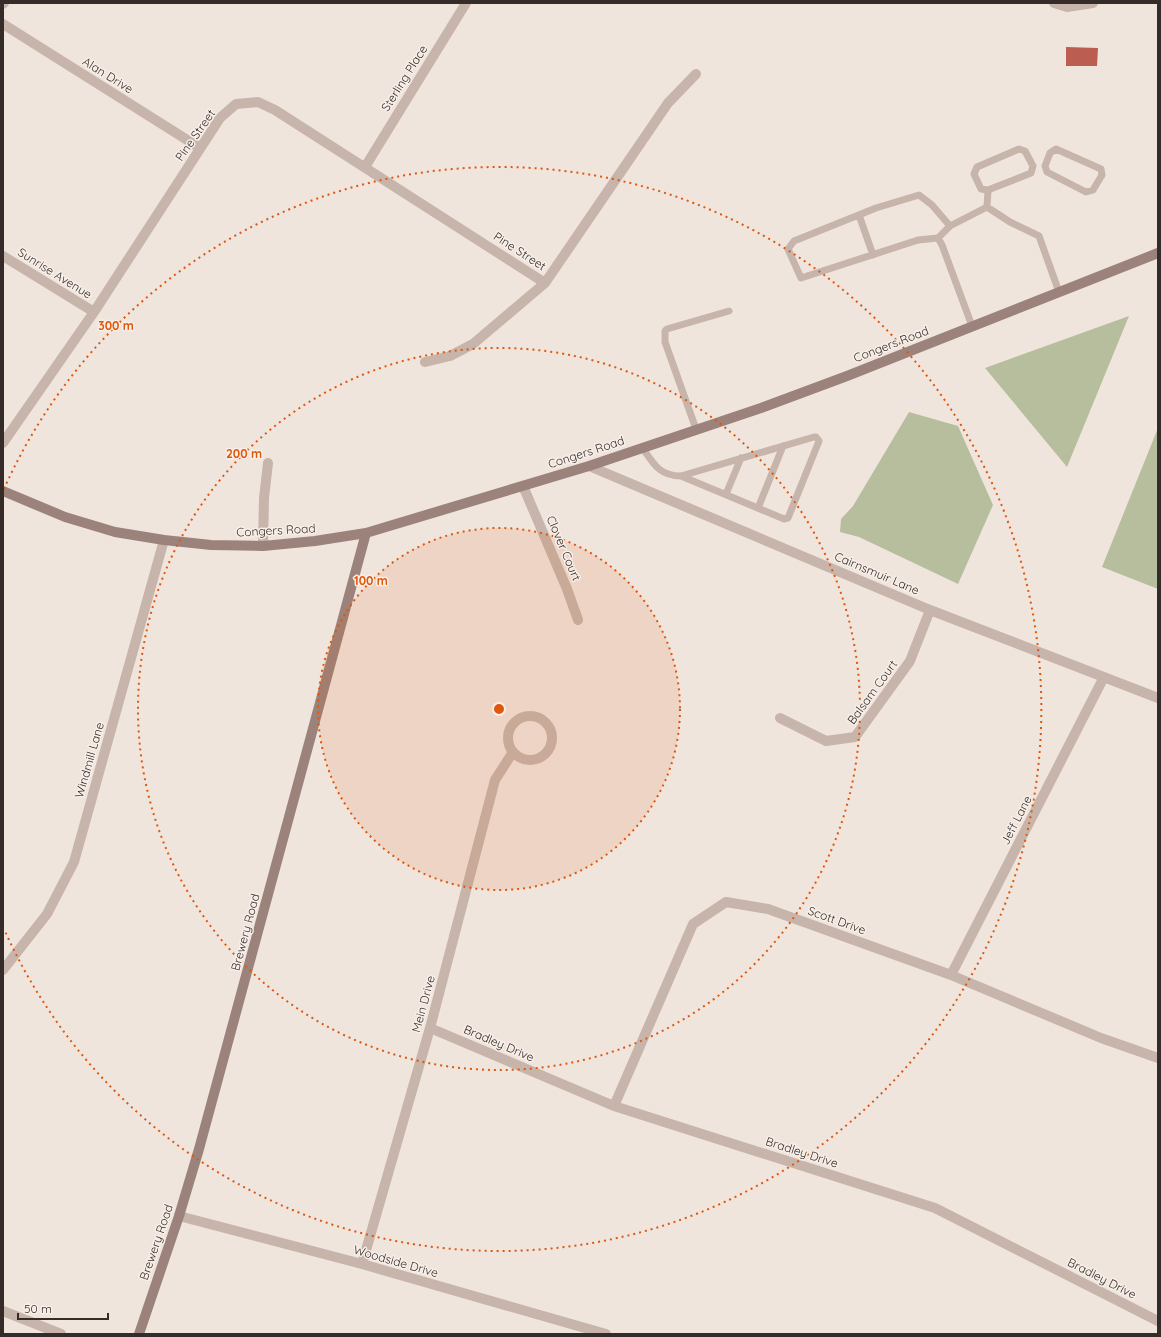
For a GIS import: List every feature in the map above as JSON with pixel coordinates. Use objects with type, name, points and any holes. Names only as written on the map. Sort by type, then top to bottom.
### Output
[{"type":"street","name":"Sterling Place","points":[[365,167],[465,3]]},
{"type":"street","points":[[1054,3],[1067,7],[1093,3]]},
{"type":"street","name":"Alan Drive","points":[[3,24],[200,148]]},
{"type":"street","name":"Pine Street","points":[[425,362],[450,356],[473,344],[545,283],[668,103],[696,74]]},
{"type":"street","name":"Pine Street","points":[[3,443],[94,312],[220,118],[236,104],[258,102],[275,110],[545,283]]},
{"type":"street","name":"Congers Road","points":[[3,491],[65,517],[115,532],[164,540],[211,545],[263,546],[315,541],[366,533],[589,466],[804,392],[1158,253]]},
{"type":"street","name":"Sunrise Avenue","points":[[3,256],[94,312]]},
{"type":"street","points":[[263,546],[264,498],[268,463]]},
{"type":"street","name":"Cairnsmuir Lane","points":[[589,466],[930,610],[1158,698]]},
{"type":"street","name":"Clover Court","points":[[523,486],[567,588],[578,620]]},
{"type":"street","name":"Brewery Road","points":[[139,1334],[179,1216],[199,1149],[366,533]]},
{"type":"street","name":"Windmill Lane","points":[[3,970],[47,914],[74,862],[164,540]]},
{"type":"street","name":"Balsam Court","points":[[780,718],[826,741],[855,737],[910,661],[930,610]]},
{"type":"street","name":"Jeff Lane","points":[[951,975],[1104,677]]},
{"type":"street","points":[[532,716],[539,718],[550,728],[552,742],[546,755],[532,761],[518,757],[513,752],[509,746],[509,731],[512,725],[518,720],[532,716]]},
{"type":"street","name":"Mein Drive","points":[[362,1264],[430,1028],[495,780],[513,752]]},
{"type":"street","name":"Scott Drive","points":[[614,1106],[693,924],[726,902],[768,909],[951,975],[1101,1038],[1158,1058]]},
{"type":"street","name":"Bradley Drive","points":[[430,1028],[614,1106],[936,1208],[1158,1321]]},
{"type":"street","name":"Woodside Drive","points":[[179,1216],[362,1264],[606,1334]]},
{"type":"street","points":[[3,1311],[61,1334]]},
{"type":"lane","points":[[1019,149],[1025,151],[1033,166],[1030,173],[988,190],[981,189],[974,174],[977,167],[1019,149]]},
{"type":"lane","points":[[1056,149],[1101,169],[1102,175],[1093,190],[1086,192],[1047,172],[1045,166],[1050,153],[1056,149]]},
{"type":"lane","points":[[1033,166],[1045,166]]},
{"type":"lane","points":[[987,207],[988,190]]},
{"type":"lane","points":[[950,226],[932,205],[919,195],[876,208],[794,241],[788,249],[801,278],[918,240],[938,238],[950,226],[987,207]]},
{"type":"lane","points":[[987,207],[1010,222],[1039,236],[1059,292]]},
{"type":"lane","points":[[859,215],[873,255]]},
{"type":"lane","points":[[938,238],[942,245],[972,326]]},
{"type":"lane","points":[[696,429],[665,342],[665,330],[729,311]]},
{"type":"lane","points":[[642,447],[658,469],[672,476],[681,476],[814,437],[816,437],[819,441],[788,518],[784,519],[681,476]]},
{"type":"lane","points":[[758,508],[783,446]]},
{"type":"lane","points":[[726,494],[741,458]]},
{"type":"green space","points":[[1129,316],[1067,467],[985,368]]},
{"type":"green space","points":[[909,412],[958,426],[993,505],[958,584],[859,537],[840,532],[841,519],[853,506]]},
{"type":"green space","points":[[1158,428],[1158,589],[1102,567]]},
{"type":"building","points":[[1066,47],[1098,48],[1097,66],[1066,66]]}]
